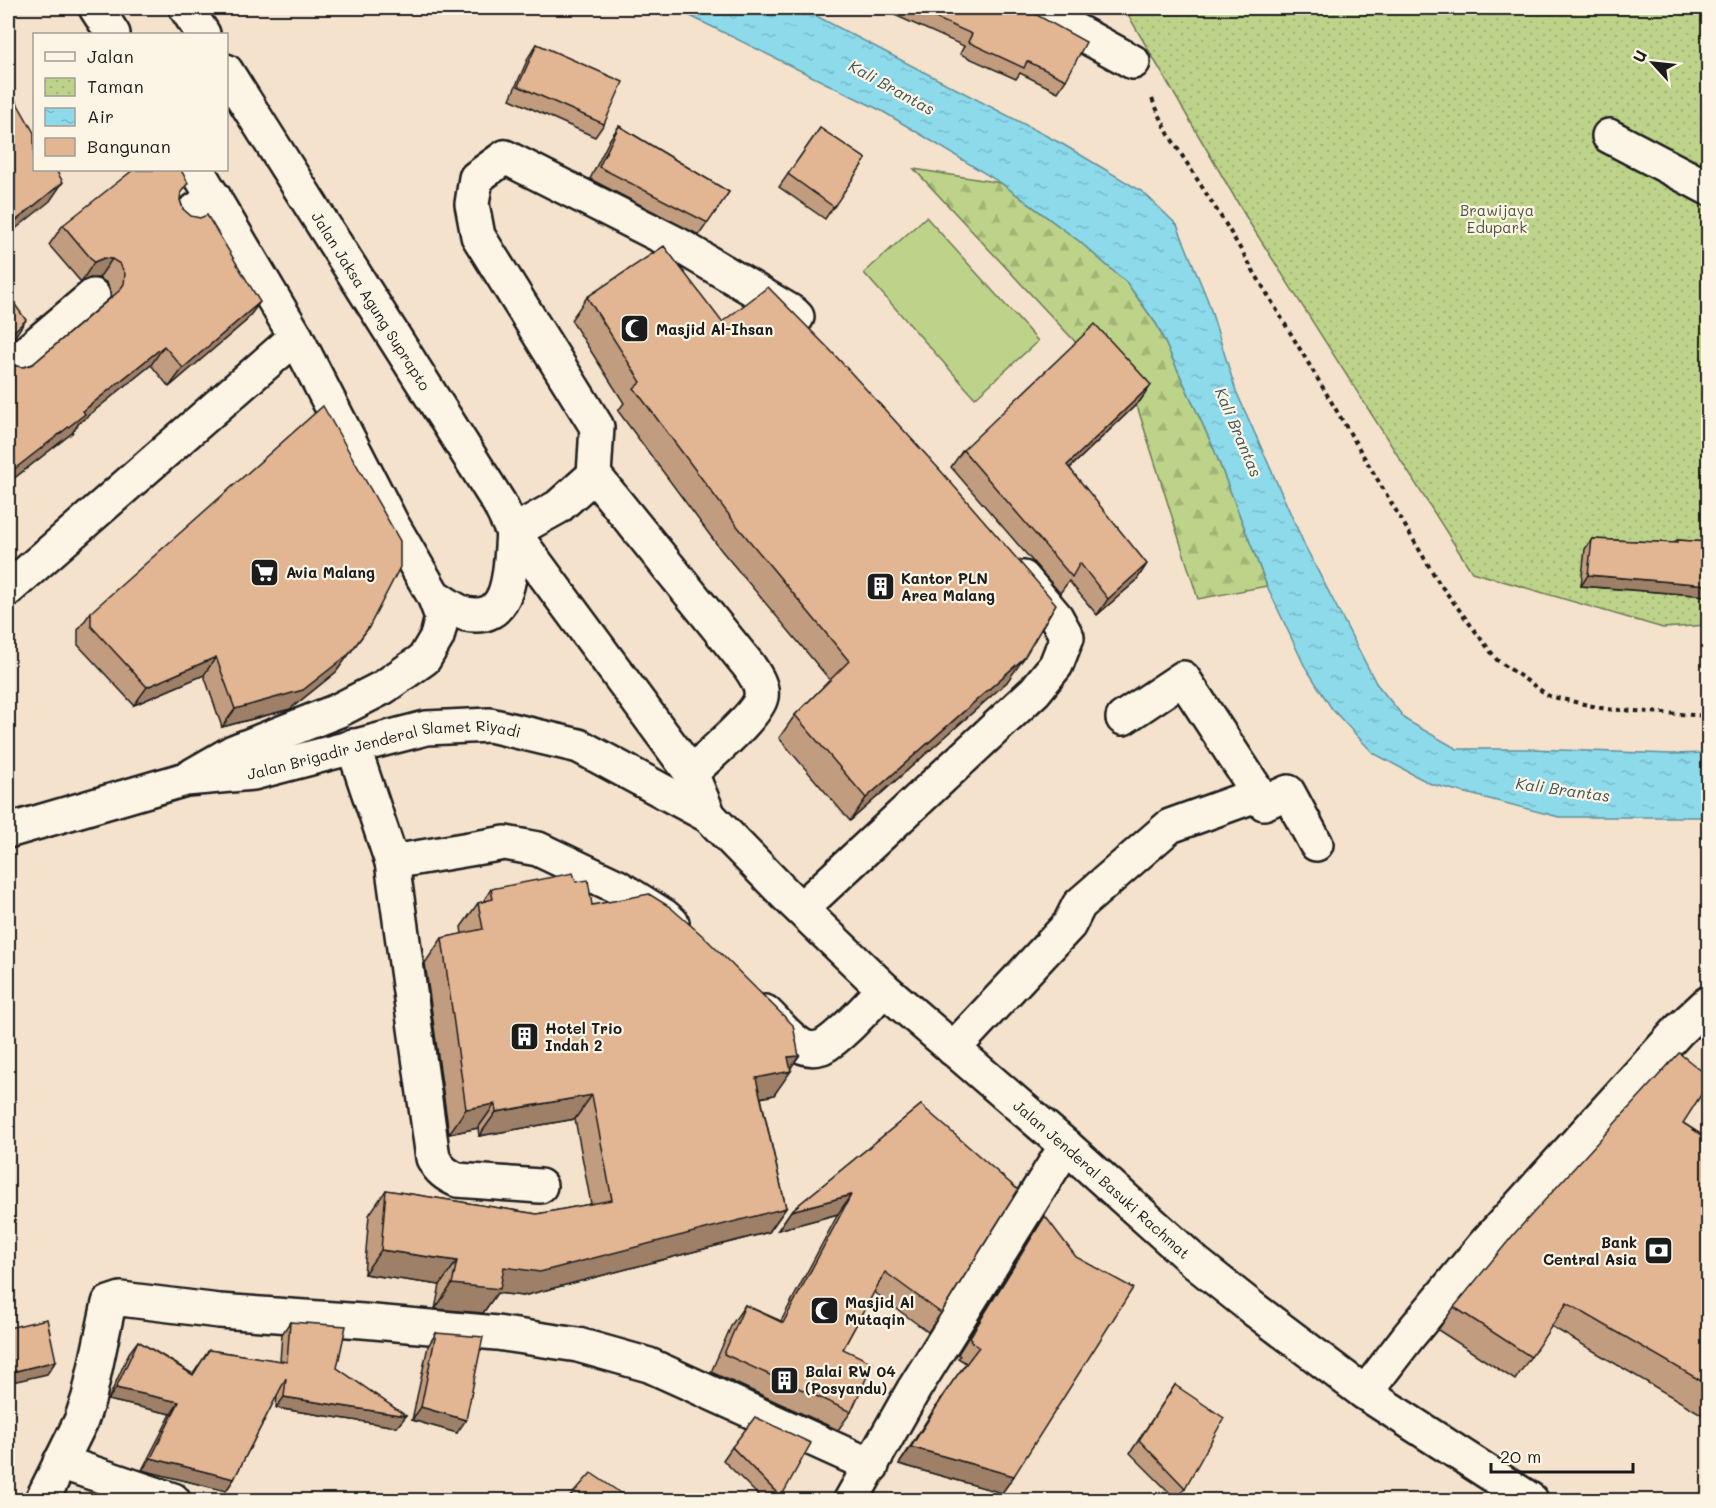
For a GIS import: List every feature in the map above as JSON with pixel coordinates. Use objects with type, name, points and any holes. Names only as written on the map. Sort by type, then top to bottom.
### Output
[{"type":"main road","points":[[96,8],[112,33]]},
{"type":"main road","points":[[186,8],[202,33]]},
{"type":"main road","points":[[1034,8],[1133,62]]},
{"type":"main road","name":"Jalan Jaksa Agung Suprapto","points":[[228,74],[499,503],[513,532],[691,773]]},
{"type":"main road","points":[[1609,136],[1708,189]]},
{"type":"main road","points":[[691,773],[753,714],[762,696],[758,680],[742,657],[594,475],[597,427],[478,236],[472,204],[476,178],[506,157],[687,249],[793,313],[816,339]]},
{"type":"main road","points":[[198,171],[296,337],[392,524],[434,596],[465,614],[482,615],[495,611],[504,599],[513,532],[558,507],[594,475]]},
{"type":"main road","points":[[185,218],[214,197]]},
{"type":"main road","points":[[8,368],[93,296]]},
{"type":"main road","points":[[8,589],[296,337]]},
{"type":"main road","points":[[801,909],[1035,691],[1056,665],[1067,637],[1056,617],[1002,554]]},
{"type":"main road","name":"Jalan Brigadir Jenderal Slamet Riyadi","points":[[186,779],[233,752],[347,706],[384,687],[424,659],[437,636],[442,617],[434,596]]},
{"type":"main road","points":[[1123,718],[1183,678],[1264,803],[1288,792],[1316,844]]},
{"type":"main road","name":"Jalan Brigadir Jenderal Slamet Riyadi","points":[[8,831],[186,779],[253,773],[426,728],[490,725],[579,746]]},
{"type":"main road","points":[[353,746],[392,862],[433,1158],[445,1174],[457,1180],[540,1186]]},
{"type":"main road","name":"Jalan Jenderal Basuki Rachmat","points":[[579,746],[710,816],[884,989],[1066,1146],[1196,1263],[1365,1393],[1531,1500]]},
{"type":"main road","name":"Jalan Jenderal Basuki Rachmat","points":[[691,773],[710,816]]},
{"type":"main road","points":[[953,1049],[1069,925],[1079,905],[1170,826],[1258,794]]},
{"type":"main road","points":[[392,862],[505,843],[538,849],[618,887],[664,916],[693,942]]},
{"type":"main road","points":[[743,990],[795,1041],[811,1049],[821,1047],[837,1036],[884,989]]},
{"type":"main road","points":[[1365,1393],[1484,1245],[1679,1030],[1708,1004]]},
{"type":"main road","points":[[851,1500],[914,1389],[1066,1146]]},
{"type":"main road","points":[[42,1500],[81,1421],[89,1396],[109,1303],[121,1299],[219,1311],[486,1332],[578,1345],[649,1365],[872,1466]]},
{"type":"main road","points":[[60,1462],[173,1500]]},
{"type":"path","points":[[1133,62],[1170,135],[1225,223],[1439,583],[1497,660],[1549,696],[1606,709],[1708,716]]},
{"type":"green space","name":"Brawijaya Edupark","points":[[1124,8],[1708,8],[1708,625],[1663,628],[1472,572],[1249,222]]},
{"type":"green space","points":[[914,169],[1001,183],[1079,241],[1127,283],[1157,325],[1214,449],[1267,586],[1198,599],[1138,409]]},
{"type":"green space","points":[[926,217],[1038,341],[975,398],[864,273]]},
{"type":"water","name":"Kali Brantas","points":[[674,8],[801,8],[1064,145],[1143,192],[1177,225],[1208,301],[1236,391],[1305,546],[1376,683],[1406,720],[1457,749],[1708,753],[1708,817],[1559,817],[1431,784],[1373,753],[1332,709],[1304,665],[1267,586],[1214,449],[1157,325],[1127,283],[1079,241],[1001,183],[882,111]]},
{"type":"building","points":[[913,8],[1028,8],[1086,42],[1066,80],[1027,61],[1024,68],[968,42],[972,34]]},
{"type":"building","points":[[537,44],[623,82],[604,124],[518,86]]},
{"type":"building","points":[[8,87],[33,131],[33,171],[57,171],[63,182],[8,227]]},
{"type":"building","points":[[619,126],[729,192],[708,223],[599,167]]},
{"type":"building","points":[[820,128],[866,159],[834,207],[788,174]]},
{"type":"building","points":[[132,171],[182,171],[188,183],[181,192],[180,200],[183,209],[191,216],[200,218],[207,215],[260,302],[183,368],[164,346],[83,411],[85,414],[8,474],[8,361],[15,366],[24,367],[33,364],[119,291],[124,284],[125,274],[120,264],[112,259],[104,258],[94,262],[63,225]]},
{"type":"building","name":"Kantor PLN Area Malang","points":[[664,246],[722,322],[768,287],[832,352],[940,470],[1056,604],[1024,658],[866,798],[795,715],[849,661],[738,527],[634,388],[641,382],[587,297]]},
{"type":"building","points":[[8,295],[26,320],[8,337]]},
{"type":"building","points":[[1095,324],[1151,385],[1067,465],[1147,564],[1108,599],[1080,563],[1072,577],[963,450]]},
{"type":"building","name":"Avia Malang","points":[[323,406],[400,541],[400,567],[369,627],[349,654],[303,690],[235,709],[216,657],[147,687],[91,626],[91,612]]},
{"type":"building","points":[[1592,539],[1677,543],[1677,540],[1708,542],[1708,585],[1588,575]]},
{"type":"building","points":[[573,873],[576,882],[588,880],[592,905],[649,894],[670,907],[704,937],[793,1025],[799,1056],[788,1057],[791,1071],[756,1078],[786,1208],[540,1272],[504,1267],[500,1289],[452,1284],[457,1261],[381,1250],[386,1190],[537,1214],[612,1200],[592,1095],[496,1112],[495,1104],[466,1109],[442,938],[483,929],[478,903],[493,899],[491,889]]},
{"type":"building","points":[[1679,1053],[1708,1076],[1708,1084],[1683,1123],[1708,1139],[1708,1385],[1567,1303],[1531,1357],[1454,1307],[1514,1234]]},
{"type":"building","points":[[921,1105],[1018,1190],[941,1313],[885,1272],[843,1349],[873,1363],[851,1412],[724,1354],[745,1305],[783,1323],[851,1195],[791,1211]]},
{"type":"building","points":[[1045,1216],[1076,1257],[1133,1288],[1014,1476],[911,1447],[953,1381],[979,1347],[970,1341],[972,1339],[970,1337]]},
{"type":"building","points":[[47,1319],[56,1361],[8,1373],[8,1328]]},
{"type":"building","points":[[290,1322],[346,1326],[337,1368],[406,1416],[284,1397],[286,1378],[234,1479],[151,1458],[179,1402],[116,1388],[138,1341],[193,1375],[209,1350],[287,1362]]},
{"type":"building","points":[[436,1333],[483,1337],[466,1420],[421,1407]]},
{"type":"building","points":[[1175,1385],[1224,1418],[1185,1488],[1139,1440]]},
{"type":"building","points":[[755,1417],[811,1443],[781,1497],[732,1447]]},
{"type":"building","points":[[591,1473],[631,1500],[567,1500]]},
{"type":"place","name":"Masjid Al-Ihsan","points":[[635,329]]},
{"type":"place","name":"Avia Malang","points":[[265,572]]},
{"type":"place","name":"Kantor PLN Area Malang","points":[[880,587]]},
{"type":"place","name":"Hotel Trio Indah 2","points":[[524,1037]]},
{"type":"place","name":"Bank Central Asia","points":[[1658,1251]]},
{"type":"place","name":"Masjid Al Mutaqin","points":[[824,1311]]},
{"type":"place","name":"Balai RW 04 (Posyandu)","points":[[784,1380]]}]
